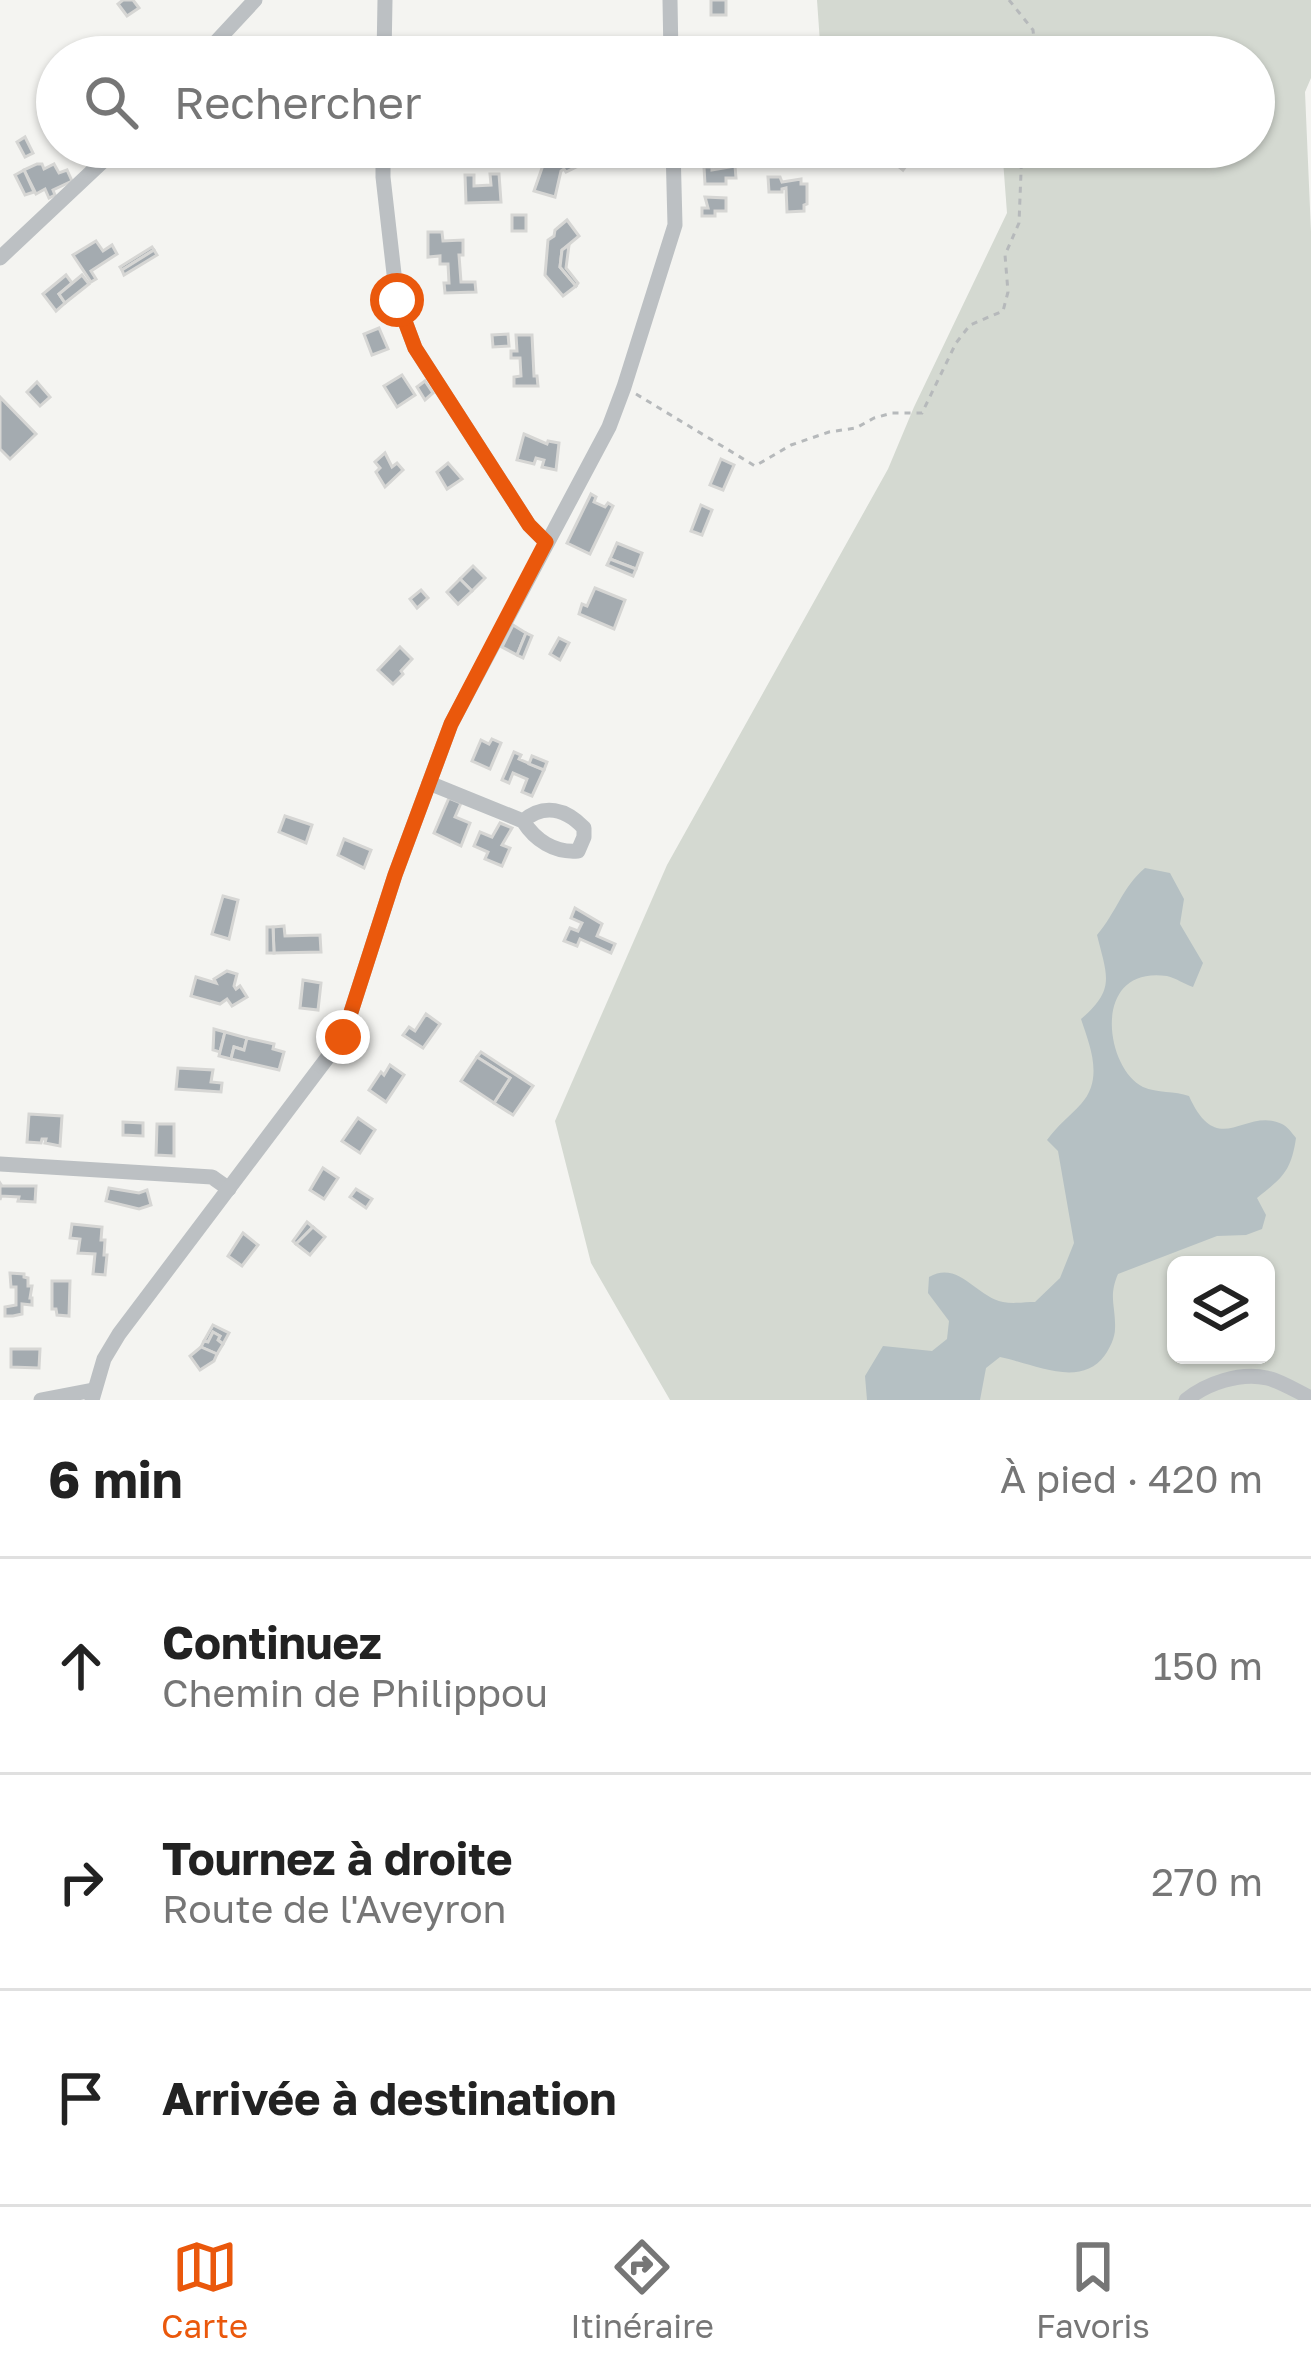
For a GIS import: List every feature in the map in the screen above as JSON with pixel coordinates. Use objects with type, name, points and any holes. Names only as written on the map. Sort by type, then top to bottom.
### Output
[{"type":"street","points":[[222,36],[255,0]]},
{"type":"street","points":[[384,36],[385,0]]},
{"type":"street","points":[[670,0],[671,36]]},
{"type":"street","points":[[0,258],[96,168]]},
{"type":"street","points":[[382,168],[397,300],[415,348],[529,525],[546,542]]},
{"type":"street","points":[[41,1400],[92,1395],[119,1334],[343,1037],[395,875],[451,724],[609,427],[675,225],[674,168]]},
{"type":"street","points":[[429,783],[523,821]]},
{"type":"street","points":[[0,1164],[212,1177],[229,1189]]},
{"type":"street","points":[[1186,1400],[1224,1379],[1267,1378],[1311,1398]]},
{"type":"path","points":[[1009,0],[1034,36]]},
{"type":"path","points":[[624,387],[755,466],[791,445],[829,432],[856,428],[892,413],[922,413],[956,343],[970,325],[1003,311],[1008,292],[1004,255],[1019,223],[1021,168]]},
{"type":"shaded area","points":[[817,0],[1311,0],[1311,78],[1305,92],[1311,232],[1311,1400],[670,1400],[591,1263],[555,1121],[667,865],[888,469],[1007,213],[1004,168],[1275,168],[1275,36],[820,36]]},
{"type":"shaded area","points":[[1145,868],[1170,873],[1184,899],[1180,924],[1203,963],[1193,987],[1167,976],[1142,977],[1125,986],[1112,1021],[1120,1061],[1143,1087],[1189,1096],[1211,1125],[1221,1129],[1269,1120],[1291,1132],[1296,1138],[1288,1167],[1257,1198],[1266,1215],[1262,1229],[1217,1236],[1118,1274],[1113,1339],[1105,1355],[1083,1371],[1056,1371],[1000,1357],[986,1368],[980,1400],[867,1400],[865,1376],[883,1346],[932,1351],[947,1339],[949,1321],[928,1293],[929,1277],[949,1273],[993,1299],[1015,1303],[1035,1302],[1060,1278],[1074,1243],[1058,1151],[1047,1140],[1081,1104],[1092,1084],[1093,1062],[1081,1019],[1100,999],[1106,981],[1097,935]]},
{"type":"building","points":[[133,0],[139,8],[127,16],[118,4]]},
{"type":"building","points":[[711,0],[726,0],[726,15],[711,15]]},
{"type":"building","points":[[25,137],[33,153],[25,157],[17,142]]},
{"type":"building","points":[[36,164],[56,168],[59,173],[67,170],[72,181],[53,190],[55,195],[49,198],[45,189],[36,194],[24,170]]},
{"type":"building","points":[[542,168],[574,168],[561,171],[555,197],[534,191]]},
{"type":"building","points":[[704,168],[735,168],[736,178],[726,178],[726,184],[705,184]]},
{"type":"building","points":[[24,170],[34,192],[25,195],[15,175]]},
{"type":"building","points":[[490,174],[499,174],[501,202],[466,203],[465,175],[474,175],[474,186],[491,185]]},
{"type":"building","points":[[768,177],[780,177],[782,182],[801,179],[801,184],[807,184],[804,211],[787,212],[786,188],[769,192]]},
{"type":"building","points":[[705,197],[726,198],[726,211],[702,216],[702,208],[708,208]]},
{"type":"building","points":[[512,215],[526,215],[526,231],[512,231]]},
{"type":"building","points":[[567,220],[579,236],[562,250],[560,267],[576,286],[563,296],[545,275],[548,240]]},
{"type":"building","points":[[428,232],[442,232],[443,241],[463,240],[461,282],[475,282],[476,292],[445,293],[448,264],[440,264],[440,256],[428,257]]},
{"type":"building","points":[[96,241],[103,251],[112,245],[117,254],[91,271],[96,279],[91,282],[73,255]]},
{"type":"building","points":[[569,245],[566,268],[576,286],[560,267],[562,250]]},
{"type":"building","points":[[154,250],[122,270],[120,267]]},
{"type":"building","points":[[154,250],[157,255],[124,275],[122,270]]},
{"type":"building","points":[[66,275],[72,283],[59,294],[65,303],[56,311],[43,294]]},
{"type":"building","points":[[82,275],[89,284],[65,303],[59,294]]},
{"type":"building","points":[[379,328],[388,349],[372,355],[364,334]]},
{"type":"building","points":[[508,334],[509,346],[493,347],[492,335]]},
{"type":"building","points":[[516,335],[532,335],[538,386],[514,386],[514,377],[521,376],[520,358],[511,358],[511,351],[517,351]]},
{"type":"building","points":[[402,375],[415,395],[397,407],[384,386]]},
{"type":"building","points":[[425,381],[433,393],[425,400],[417,387]]},
{"type":"building","points":[[37,382],[50,397],[40,406],[27,392]]},
{"type":"building","points":[[0,397],[36,434],[10,459],[0,449]]},
{"type":"building","points":[[524,434],[547,444],[559,443],[556,470],[542,467],[544,460],[536,458],[534,464],[517,460]]},
{"type":"building","points":[[385,453],[392,467],[397,463],[403,470],[385,487],[375,462]]},
{"type":"building","points":[[721,459],[734,465],[723,490],[710,485]]},
{"type":"building","points":[[448,463],[462,479],[447,489],[437,472]]},
{"type":"building","points":[[591,494],[596,497],[594,502],[613,506],[590,554],[567,543]]},
{"type":"building","points":[[701,505],[712,510],[702,535],[691,531]]},
{"type":"building","points":[[617,543],[642,553],[636,569],[610,559]]},
{"type":"building","points":[[610,559],[636,569],[633,576],[607,565]]},
{"type":"building","points":[[473,566],[485,578],[472,591],[460,579]]},
{"type":"building","points":[[460,579],[472,591],[458,604],[447,592]]},
{"type":"building","points":[[595,588],[625,600],[614,629],[579,614]]},
{"type":"building","points":[[421,590],[428,598],[417,608],[410,599]]},
{"type":"building","points":[[513,625],[526,633],[517,655],[502,647]]},
{"type":"building","points":[[526,633],[532,636],[523,658],[517,655]]},
{"type":"building","points":[[559,638],[569,643],[560,660],[550,654]]},
{"type":"building","points":[[400,647],[412,659],[393,684],[378,670]]},
{"type":"building","points":[[492,739],[501,743],[490,769],[472,761],[481,740],[489,744]]},
{"type":"building","points":[[514,752],[544,770],[532,796],[522,792],[527,779],[513,773],[509,783],[502,780]]},
{"type":"building","points":[[532,756],[547,762],[544,770],[529,764]]},
{"type":"building","points":[[449,798],[461,803],[455,817],[470,823],[461,846],[434,833]]},
{"type":"building","points":[[285,816],[312,825],[306,843],[279,832]]},
{"type":"building","points":[[500,823],[512,828],[502,845],[510,848],[502,866],[485,859],[488,852],[474,846],[480,832],[492,837]]},
{"type":"building","points":[[344,839],[371,850],[364,868],[338,855]]},
{"type":"building","points":[[223,896],[238,900],[229,939],[212,934]]},
{"type":"building","points":[[575,908],[602,924],[597,936],[615,944],[611,953],[580,939],[577,946],[564,941],[570,928],[578,931],[582,923],[571,918]]},
{"type":"building","points":[[284,926],[285,936],[320,935],[321,952],[274,953],[273,927]]},
{"type":"building","points":[[267,927],[273,927],[274,953],[267,953]]},
{"type":"building","points":[[227,971],[237,974],[234,986],[240,986],[247,997],[232,1006],[227,999],[220,1004],[191,996],[196,977],[216,983],[214,979]]},
{"type":"building","points":[[303,980],[321,983],[318,1010],[300,1008]]},
{"type":"building","points":[[426,1014],[440,1024],[423,1048],[403,1035],[409,1027],[415,1031]]},
{"type":"building","points":[[214,1029],[225,1032],[220,1052],[213,1050]]},
{"type":"building","points":[[225,1032],[247,1038],[244,1050],[234,1047],[231,1059],[219,1056]]},
{"type":"building","points":[[247,1038],[274,1044],[273,1049],[284,1052],[279,1070],[231,1059],[234,1047],[244,1050]]},
{"type":"building","points":[[481,1052],[533,1086],[513,1115],[494,1103],[510,1078],[477,1057]]},
{"type":"building","points":[[477,1057],[510,1078],[494,1103],[461,1081]]},
{"type":"building","points":[[390,1065],[404,1075],[386,1102],[369,1090]]},
{"type":"building","points":[[178,1068],[213,1070],[211,1082],[222,1083],[221,1092],[176,1089]]},
{"type":"building","points":[[29,1114],[62,1116],[60,1146],[45,1143],[46,1139],[27,1142]]},
{"type":"building","points":[[358,1118],[375,1130],[360,1153],[342,1141]]},
{"type":"building","points":[[123,1122],[143,1123],[143,1136],[123,1135]]},
{"type":"building","points":[[157,1124],[174,1124],[174,1156],[156,1155]]},
{"type":"building","points":[[323,1168],[338,1178],[324,1199],[310,1190]]},
{"type":"building","points":[[0,1183],[36,1186],[35,1202],[18,1201],[19,1197],[1,1196],[0,1200]]},
{"type":"building","points":[[109,1188],[147,1190],[151,1205],[139,1209],[106,1201]]},
{"type":"building","points":[[356,1189],[372,1199],[366,1208],[350,1197]]},
{"type":"building","points":[[307,1222],[313,1227],[296,1244],[293,1241]]},
{"type":"building","points":[[72,1224],[102,1227],[105,1275],[93,1274],[95,1254],[78,1253],[80,1239],[70,1238]]},
{"type":"building","points":[[313,1227],[325,1237],[310,1255],[296,1244]]},
{"type":"building","points":[[243,1233],[258,1245],[242,1266],[228,1256]]},
{"type":"building","points":[[10,1273],[28,1278],[32,1305],[22,1304],[22,1314],[5,1316],[5,1307],[16,1305]]},
{"type":"building","points":[[52,1281],[70,1281],[69,1316],[57,1315],[52,1309]]},
{"type":"building","points":[[213,1325],[229,1333],[223,1344],[213,1332],[204,1341]]},
{"type":"building","points":[[213,1332],[223,1344],[217,1354],[201,1347]]},
{"type":"building","points":[[201,1347],[217,1354],[200,1370],[190,1356]]},
{"type":"building","points":[[11,1349],[40,1349],[39,1368],[11,1367]]},
{"type":"route","points":[[343,1037],[395,875],[451,724],[546,542],[529,525],[415,348],[397,300]]}]
